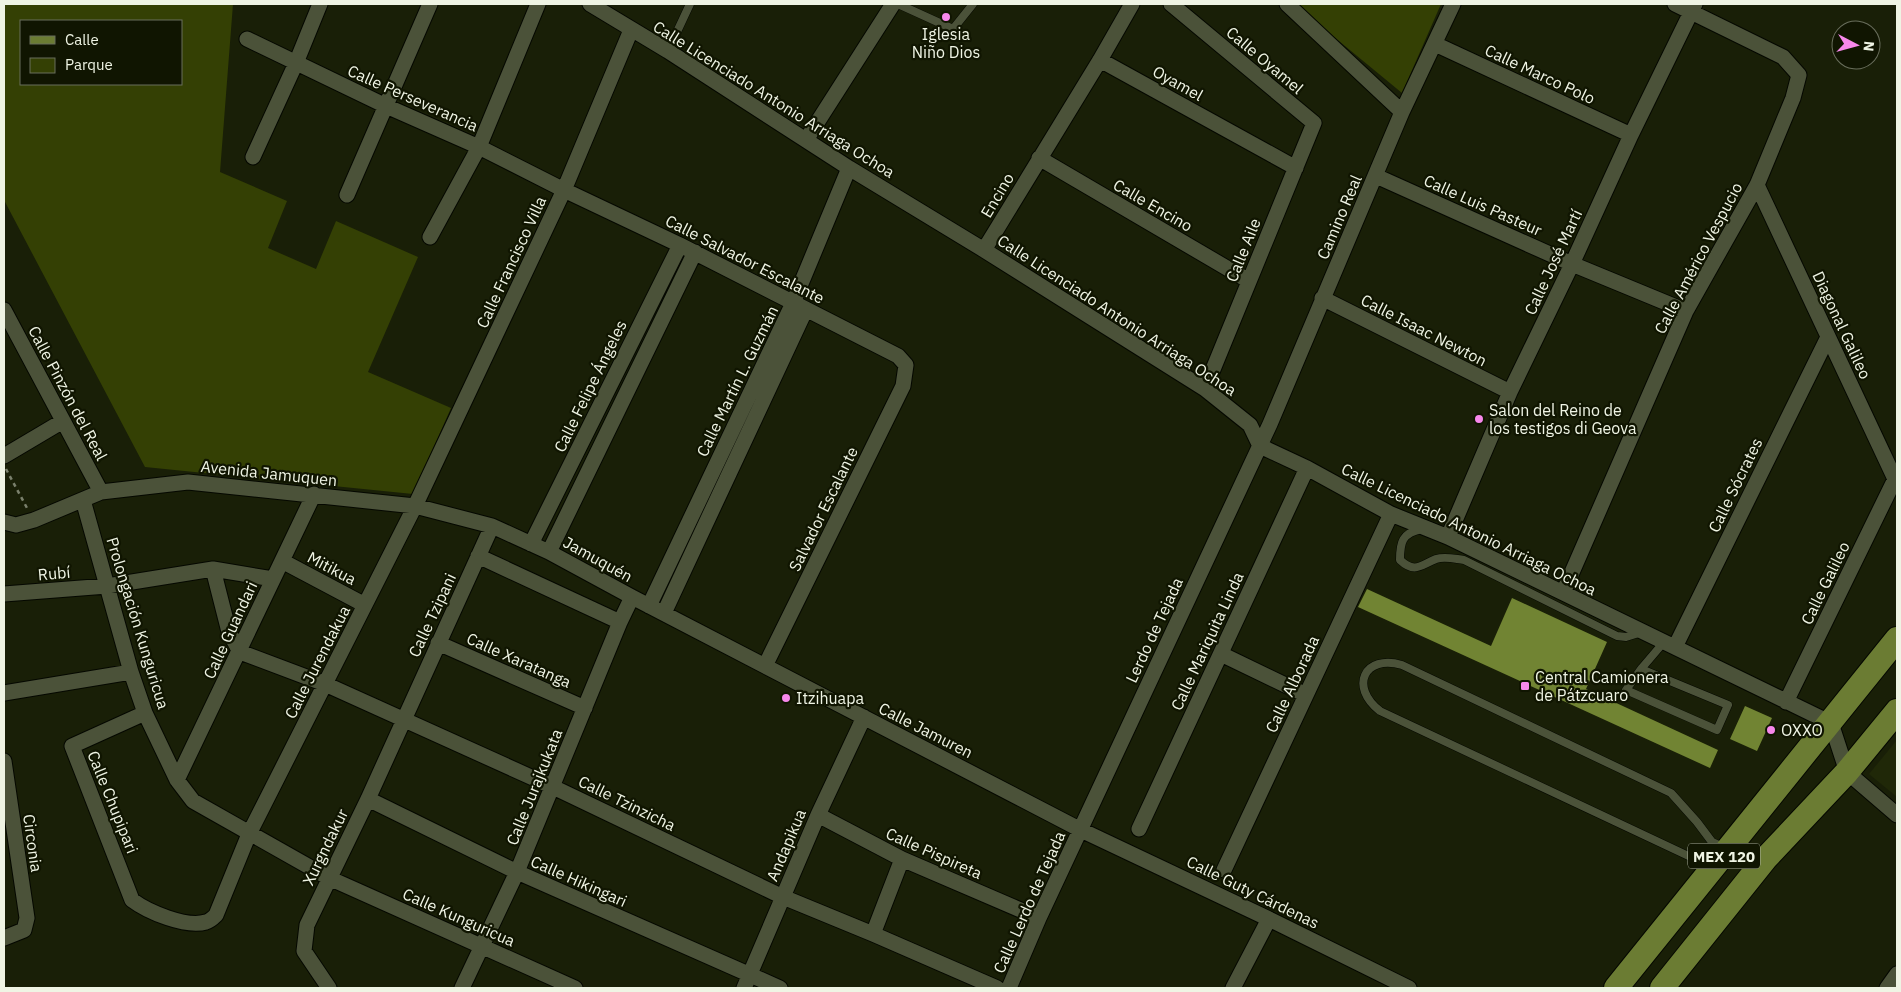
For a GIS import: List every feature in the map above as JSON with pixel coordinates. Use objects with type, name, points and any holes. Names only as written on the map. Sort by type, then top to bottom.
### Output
[{"type":"main road","name":"MEX 120","points":[[1616,988],[1897,639]]},
{"type":"main road","name":"MEX 120","points":[[1662,988],[1766,858],[1847,772],[1897,710]]},
{"type":"street","points":[[252,157],[296,63],[320,4]]},
{"type":"street","points":[[347,195],[430,4]]},
{"type":"street","points":[[430,237],[479,147],[538,4]]},
{"type":"street","name":"Calle Licenciado Antonio Arriaga Ochoa","points":[[590,4],[668,51],[849,168],[984,250],[1205,390],[1250,424],[1260,446],[1307,468],[1391,514],[1448,537],[1831,723]]},
{"type":"street","points":[[806,140],[893,4]]},
{"type":"street","points":[[1100,60],[1132,4]]},
{"type":"street","name":"Calle Oyamel","points":[[1171,4],[1314,123]]},
{"type":"street","points":[[1287,4],[1402,112]]},
{"type":"street","name":"Camino Real","points":[[1260,446],[1402,112],[1436,44],[1453,4]]},
{"type":"street","points":[[1675,4],[1694,8]]},
{"type":"street","name":"Calle Américo Vespucio","points":[[1563,593],[1686,311],[1757,185],[1793,98],[1799,75],[1783,57],[1694,8]]},
{"type":"street","name":"Calle José Martí","points":[[1448,537],[1510,392],[1572,264],[1630,135],[1694,8]]},
{"type":"street","name":"Calle Francisco Villa","points":[[415,506],[564,190],[631,30]]},
{"type":"street","name":"Calle Perseverancia","points":[[247,39],[386,106],[479,147],[564,190]]},
{"type":"street","name":"Calle Marco Polo","points":[[1436,44],[1630,135]]},
{"type":"street","name":"Encino","points":[[984,250],[1100,60]]},
{"type":"street","name":"Oyamel","points":[[1100,60],[1296,168]]},
{"type":"street","name":"Calle Aile","points":[[1205,390],[1314,123]]},
{"type":"street","name":"Calle Encino","points":[[1039,158],[1249,281]]},
{"type":"street","name":"Calle Martín L. Guzmán","points":[[664,613],[735,462],[799,306],[849,168]]},
{"type":"street","name":"Calle Luis Pasteur","points":[[1376,176],[1572,264],[1686,311]]},
{"type":"street","name":"Diagonal Galileo","points":[[1757,185],[1895,479]]},
{"type":"street","name":"Calle Salvador Escalante","points":[[564,190],[680,244],[898,356],[906,365]]},
{"type":"street","name":"Calle Felipe Ángeles","points":[[531,544],[680,244]]},
{"type":"street","points":[[549,552],[695,252]]},
{"type":"street","name":"Calle Isaac Newton","points":[[1322,298],[1510,392]]},
{"type":"street","name":"Calle Martín L. Guzmán","points":[[649,606],[721,454],[799,306]]},
{"type":"street","name":"Calle Pinzón del Real","points":[[4,310],[101,492]]},
{"type":"street","name":"Calle Sócrates","points":[[1669,645],[1828,337]]},
{"type":"street","name":"Salvador Escalante","points":[[765,666],[903,386],[906,365]]},
{"type":"street","points":[[602,401],[618,409]]},
{"type":"street","points":[[4,456],[63,420]]},
{"type":"street","name":"Lerdo de Tejada","points":[[1081,830],[1260,446]]},
{"type":"street","points":[[721,454],[735,462]]},
{"type":"street","name":"Calle Mariquita Linda","points":[[1139,829],[1307,468]]},
{"type":"street","name":"Calle Galileo","points":[[1786,702],[1895,479]]},
{"type":"street","name":"Avenida Jamuquen","points":[[4,522],[16,524],[34,520],[101,492],[188,482],[415,506],[492,526],[531,544]]},
{"type":"street","name":"Calle Guandari","points":[[178,780],[314,494]]},
{"type":"street","name":"Prolongación Kunguricua","points":[[83,500],[131,672],[145,713],[178,780],[193,801],[329,878]]},
{"type":"street","name":"Calle Jurendakua","points":[[129,890],[132,900],[144,909],[176,920],[197,924],[208,922],[216,915],[249,834],[415,506]]},
{"type":"street","name":"Calle Alborada","points":[[1224,870],[1391,514]]},
{"type":"street","name":"Calle Tzipani","points":[[404,719],[492,526]]},
{"type":"street","name":"Jamuquén","points":[[531,544],[649,606]]},
{"type":"street","points":[[478,556],[620,622]]},
{"type":"street","name":"Mitikua","points":[[282,561],[365,605]]},
{"type":"street","points":[[214,569],[229,632],[240,652]]},
{"type":"street","name":"Rubí","points":[[4,594],[107,586],[214,569],[273,579]]},
{"type":"street","name":"Calle Jurajkukata","points":[[462,988],[517,872],[632,597]]},
{"type":"street","name":"Calle Jamuren","points":[[649,606],[1081,830]]},
{"type":"street","name":"Calle Xaratanga","points":[[438,643],[585,708]]},
{"type":"street","name":"Calle Tzinzicha","points":[[240,652],[325,684],[404,719],[553,787],[783,897],[998,988]]},
{"type":"street","points":[[1221,654],[1306,695]]},
{"type":"street","points":[[4,693],[131,672]]},
{"type":"street","name":"Calle Chupipari","points":[[129,890],[72,746],[145,713]]},
{"type":"street","name":"Andapikua","points":[[748,982],[818,815],[864,717]]},
{"type":"street","name":"Xurgndakur","points":[[329,988],[304,951],[307,925],[368,799],[404,719]]},
{"type":"street","points":[[1831,723],[1847,772],[1897,815]]},
{"type":"street","name":"Circonia","points":[[4,761],[5,779],[27,918],[24,930],[4,938]]},
{"type":"street","name":"Calle Hikingari","points":[[368,799],[748,982],[780,988]]},
{"type":"street","name":"Calle Pispireta","points":[[818,815],[902,859],[1038,918]]},
{"type":"street","name":"Calle Lerdo de Tejada","points":[[1009,988],[1038,918],[1081,830]]},
{"type":"street","name":"Calle Guty Cárdenas","points":[[1081,830],[1410,988]]},
{"type":"street","points":[[873,934],[902,859]]},
{"type":"street","name":"Calle Kunguricua","points":[[329,878],[575,988]]},
{"type":"street","points":[[1233,988],[1269,919]]},
{"type":"street","points":[[1887,988],[1897,974]]},
{"type":"lane","points":[[668,51],[690,4]]},
{"type":"lane","points":[[898,4],[953,29],[973,4]]},
{"type":"lane","points":[[1426,528],[1412,531],[1405,536],[1400,549],[1400,560],[1408,567],[1414,568],[1437,559],[1464,560],[1617,636],[1626,637],[1643,632]]},
{"type":"lane","points":[[1641,669],[1728,705],[1717,730],[1626,690],[1641,669],[1669,645]]},
{"type":"lane","points":[[1708,875],[1697,860],[1380,711],[1366,698],[1363,690],[1363,680],[1368,671],[1375,664],[1384,662],[1402,664],[1672,793],[1712,842],[1729,849]]},
{"type":"path","points":[[4,466],[34,520]]},
{"type":"shaded area","points":[[1897,740],[1897,797],[1869,774]]},
{"type":"green space","points":[[4,4],[233,4],[220,172],[287,201],[268,248],[316,269],[336,221],[418,257],[368,372],[451,408],[413,494],[145,467],[4,200]]},
{"type":"green space","points":[[1294,4],[1441,4],[1402,93]]},
{"type":"building","points":[[1367,589],[1491,646],[1512,598],[1607,642],[1586,689],[1718,750],[1710,768],[1358,607]]},
{"type":"building","points":[[1745,706],[1772,718],[1757,751],[1730,739]]},
{"type":"place","name":"Iglesia Niño Dios","points":[[946,17]]},
{"type":"place","name":"Salon del Reino de los testigos di Geova","points":[[1479,419]]},
{"type":"place","name":"Central Camionera de Pátzcuaro","points":[[1525,686]]},
{"type":"place","name":"Itzihuapa","points":[[786,698]]},
{"type":"place","name":"OXXO","points":[[1771,730]]}]
